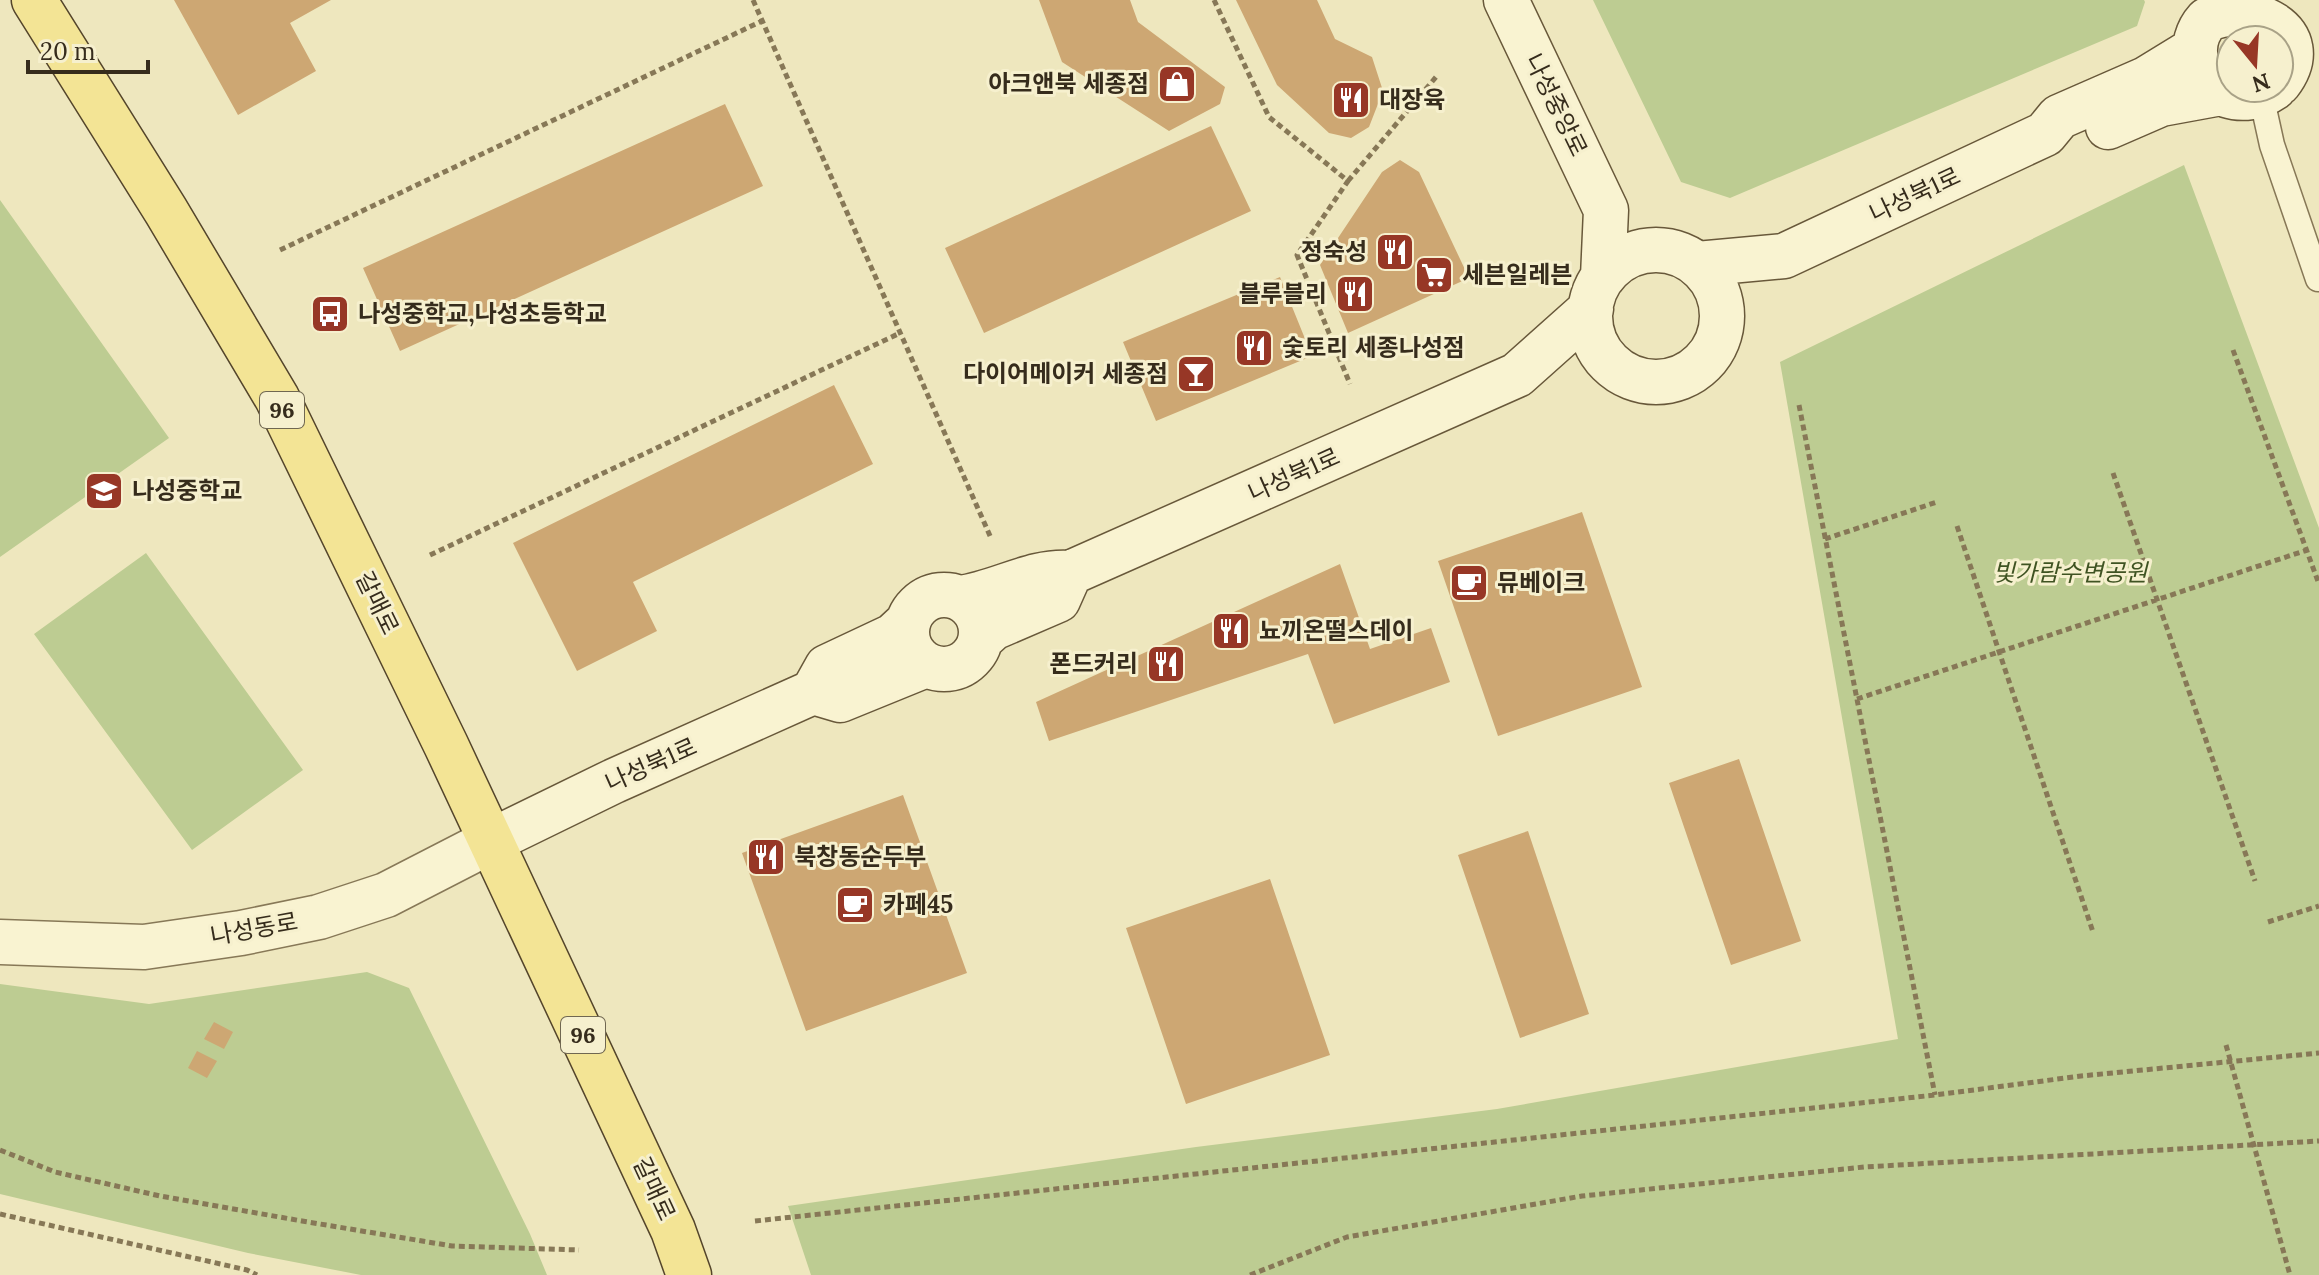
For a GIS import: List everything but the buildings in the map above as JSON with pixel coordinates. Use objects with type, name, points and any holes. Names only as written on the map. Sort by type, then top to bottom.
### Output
[{"type":"main road","name":"갈매로","points":[[34,0],[166,211],[277,398],[491,841],[673,1230],[689,1275]]},
{"type":"street","name":"나성중앙로","points":[[1506,0],[1606,210]]},
{"type":"street","points":[[2215,74],[2202,74],[2198,24],[2220,8],[2243,2],[2274,4],[2284,24]]},
{"type":"street","name":"나성북1로","points":[[1784,256],[2045,134],[2059,117],[2146,79],[2198,24]]},
{"type":"street","points":[[2045,134],[2074,142],[2161,104],[2215,90]]},
{"type":"street","points":[[1722,325],[1717,292],[1682,258],[1606,210],[1595,340],[1613,367],[1630,377],[1650,382],[1689,374],[1716,345],[1722,325],[1784,256]]},
{"type":"street","points":[[1517,375],[1632,255],[1682,258],[1784,256]]},
{"type":"street","points":[[1517,375],[1613,367]]},
{"type":"street","name":"나성북1로","points":[[960,598],[984,595],[1049,571],[1070,573],[1517,375]]},
{"type":"street","points":[[981,639],[993,628],[1058,600],[1070,573]]},
{"type":"street","points":[[947,595],[960,598],[978,615],[981,639],[977,650],[960,666],[937,669],[926,665],[910,647],[908,622],[923,602],[947,595]]},
{"type":"street","name":"나성북1로","points":[[491,841],[614,781],[813,692],[827,667],[893,636],[908,622]]},
{"type":"street","name":"나성북1로","points":[[813,692],[840,700],[926,665]]},
{"type":"street","name":"나성동로","points":[[0,942],[144,947],[241,933],[319,917],[386,895],[491,841]]},
{"type":"lane","points":[[2273,104],[2272,145],[2318,279]]},
{"type":"path","points":[[753,0],[991,538]]},
{"type":"path","points":[[1214,0],[1269,117],[1348,181]]},
{"type":"path","points":[[280,250],[762,21]]},
{"type":"path","points":[[1350,384],[1297,255],[1348,181],[1436,77]]},
{"type":"path","points":[[430,555],[900,333]]},
{"type":"path","points":[[2233,350],[2319,584]]},
{"type":"path","points":[[1799,405],[1935,1095]]},
{"type":"path","points":[[2113,473],[2255,881]]},
{"type":"path","points":[[1825,539],[1937,502]]},
{"type":"path","points":[[1957,526],[2093,932]]},
{"type":"path","points":[[1857,699],[2307,550]]},
{"type":"path","points":[[2268,922],[2319,906]]},
{"type":"path","points":[[2226,1045],[2290,1275]]},
{"type":"path","points":[[755,1221],[1743,1113],[1935,1095],[2081,1076],[2319,1053]]},
{"type":"path","points":[[1250,1275],[1347,1237],[1582,1196],[1864,1167],[2319,1141]]},
{"type":"path","points":[[0,1150],[55,1172],[223,1207],[452,1246],[579,1250]]},
{"type":"path","points":[[0,1214],[247,1270],[257,1275]]},
{"type":"green space","points":[[1593,0],[2145,2],[2137,26],[1730,198],[1681,182]]},
{"type":"green space","name":"빛가람수변공원","points":[[2184,165],[2319,528],[2319,1275],[811,1275],[788,1206],[1196,1147],[1497,1109],[1898,1039],[1780,362]]},
{"type":"green space","points":[[0,200],[169,438],[0,557]]},
{"type":"green space","points":[[146,553],[303,770],[192,850],[34,634]]},
{"type":"green space","points":[[367,972],[409,988],[530,1234],[547,1275],[361,1275],[248,1253],[0,1194],[0,984],[149,1004]]},
{"type":"place","name":"아크앤북 세종점","points":[[1177,84]]},
{"type":"place","name":"대장육","points":[[1351,100]]},
{"type":"place","name":"정숙성","points":[[1395,252]]},
{"type":"place","name":"세븐일레븐","points":[[1434,275]]},
{"type":"place","name":"블루블리","points":[[1355,294]]},
{"type":"place","name":"나성중학교,나성초등학교","points":[[330,314]]},
{"type":"place","name":"숯토리 세종나성점","points":[[1254,348]]},
{"type":"place","name":"다이어메이커 세종점","points":[[1196,374]]},
{"type":"place","name":"나성중학교","points":[[104,491]]},
{"type":"place","name":"뮤베이크","points":[[1469,583]]},
{"type":"place","name":"뇨끼온떨스데이","points":[[1231,631]]},
{"type":"place","name":"폰드커리","points":[[1166,664]]},
{"type":"place","name":"북창동순두부","points":[[766,857]]},
{"type":"place","name":"카페45","points":[[855,905]]}]
